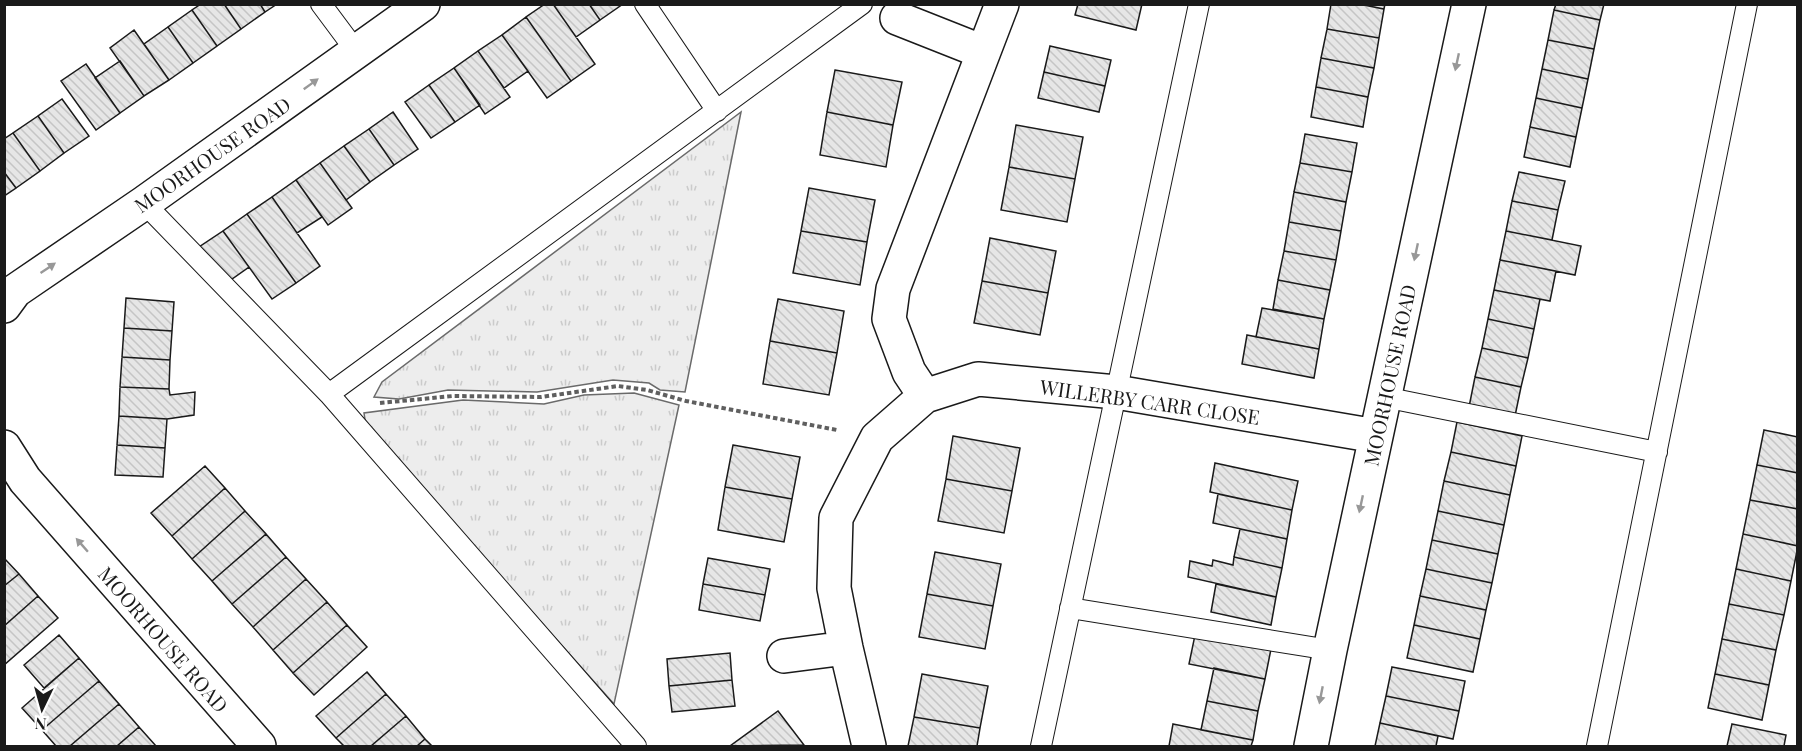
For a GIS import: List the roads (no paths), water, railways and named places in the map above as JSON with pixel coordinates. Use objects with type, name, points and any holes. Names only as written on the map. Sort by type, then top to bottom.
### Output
[{"type":"street","name":"MOORHOUSE ROAD","points":[[4,306],[15,291],[144,203],[423,4]]},
{"type":"street","points":[[925,396],[909,372],[889,319],[893,290],[1002,4]]},
{"type":"street","name":"MOORHOUSE ROAD","points":[[1311,747],[1469,4]]},
{"type":"street","points":[[897,18],[983,52]]},
{"type":"street","name":"WILLERBY CARR CLOSE","points":[[869,747],[834,588],[836,518],[878,438],[925,396],[978,379],[1116,392],[1376,436]]},
{"type":"street","name":"MOORHOUSE ROAD","points":[[4,447],[25,480],[259,747]]},
{"type":"street","points":[[784,656],[846,648]]},
{"type":"lane","points":[[321,4],[356,51]]},
{"type":"lane","points":[[645,4],[717,111]]},
{"type":"lane","points":[[329,394],[862,4]]},
{"type":"lane","points":[[1041,747],[1199,4]]},
{"type":"lane","points":[[1597,747],[1747,4]]},
{"type":"lane","points":[[144,203],[329,394],[636,747]]},
{"type":"lane","points":[[1384,397],[1657,452]]},
{"type":"lane","points":[[1070,608],[1330,650]]}]
